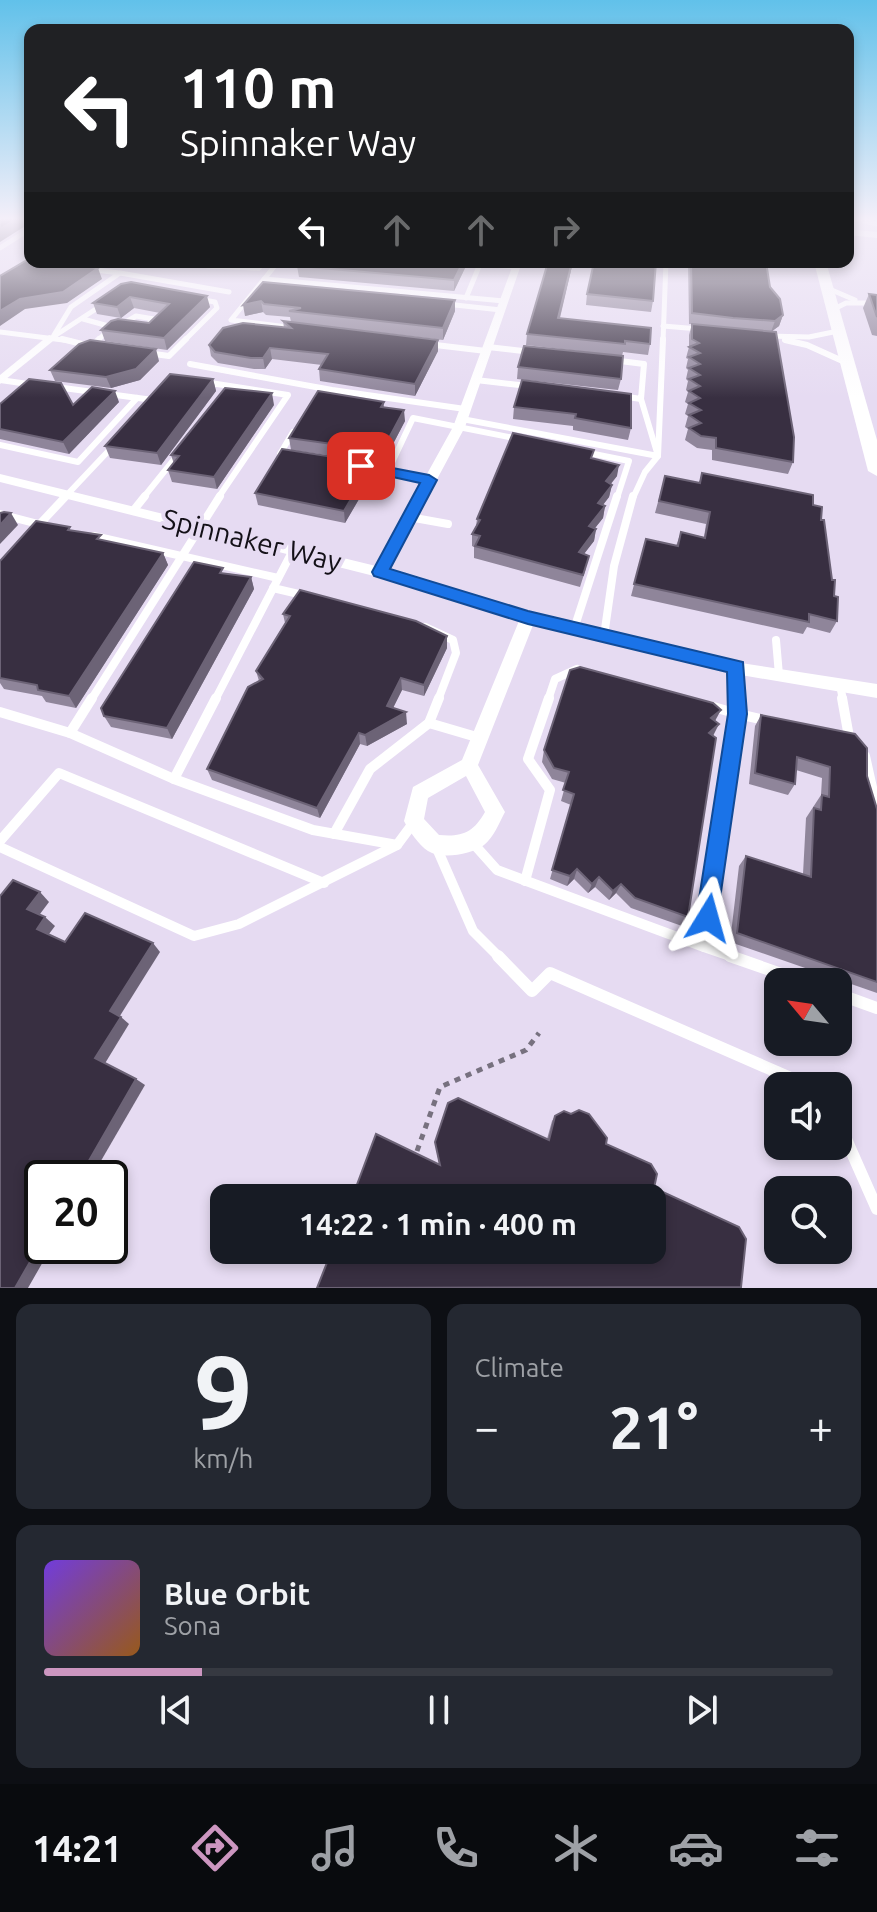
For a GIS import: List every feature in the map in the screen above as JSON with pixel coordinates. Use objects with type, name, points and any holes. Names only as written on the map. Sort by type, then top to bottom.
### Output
[{"type":"main road","points":[[825,278],[877,471]]},
{"type":"street","points":[[380,572],[462,418],[513,278]]},
{"type":"street","points":[[0,380],[53,337]]},
{"type":"street","name":"Spinnaker Way","points":[[0,478],[380,572],[528,618],[736,667],[877,691]]},
{"type":"street","points":[[469,765],[495,812],[484,835],[471,842],[462,846],[434,844],[414,821],[420,793],[469,765],[528,618]]},
{"type":"lane","points":[[53,337],[71,307],[113,278]]},
{"type":"lane","points":[[149,278],[229,292]]},
{"type":"lane","points":[[466,298],[474,278]]},
{"type":"lane","points":[[604,636],[611,570],[643,471],[658,456],[665,278]]},
{"type":"lane","points":[[305,329],[231,320],[264,279],[466,298],[503,306]]},
{"type":"lane","points":[[258,286],[503,306]]},
{"type":"lane","points":[[827,287],[860,301]]},
{"type":"lane","points":[[53,337],[112,297]]},
{"type":"lane","points":[[138,352],[169,356],[217,308],[215,302],[188,297]]},
{"type":"lane","points":[[831,311],[841,304],[860,301],[877,303]]},
{"type":"lane","points":[[83,319],[112,327],[126,324]]},
{"type":"lane","points":[[663,326],[709,330]]},
{"type":"lane","points":[[92,346],[112,327]]},
{"type":"lane","points":[[838,331],[809,337],[757,335],[807,345],[848,363]]},
{"type":"lane","points":[[0,332],[53,337],[107,348]]},
{"type":"lane","points":[[426,344],[541,353]]},
{"type":"lane","points":[[600,359],[644,364],[641,399],[658,456]]},
{"type":"lane","points":[[190,364],[658,456]]},
{"type":"lane","points":[[70,733],[199,527],[288,395],[188,379]]},
{"type":"lane","points":[[0,380],[153,400]]},
{"type":"lane","points":[[476,380],[532,386]]},
{"type":"lane","points":[[21,393],[31,384]]},
{"type":"lane","points":[[221,399],[230,387]]},
{"type":"lane","points":[[143,412],[164,388]]},
{"type":"lane","points":[[610,395],[641,399]]},
{"type":"lane","points":[[316,396],[347,401]]},
{"type":"lane","points":[[0,445],[78,462],[137,398]]},
{"type":"lane","points":[[405,416],[462,418],[552,446]]},
{"type":"lane","points":[[388,471],[413,418]]},
{"type":"lane","points":[[295,456],[280,454],[301,420]]},
{"type":"lane","points":[[30,536],[123,434]]},
{"type":"lane","points":[[133,511],[182,449]]},
{"type":"lane","points":[[567,449],[629,461],[574,629]]},
{"type":"lane","points":[[372,468],[429,480]]},
{"type":"lane","points":[[0,514],[54,527]]},
{"type":"lane","points":[[409,517],[448,524]]},
{"type":"lane","points":[[83,533],[278,578]]},
{"type":"lane","points":[[174,779],[293,550]]},
{"type":"lane","points":[[273,588],[319,599]]},
{"type":"lane","points":[[334,834],[370,769],[429,723],[456,653],[453,640],[442,632],[418,625]]},
{"type":"lane","points":[[776,640],[779,675]]},
{"type":"lane","points":[[704,947],[738,714],[736,667]]},
{"type":"lane","points":[[525,881],[550,790],[528,759],[555,679],[578,668],[592,673]]},
{"type":"lane","points":[[840,685],[849,737]]},
{"type":"lane","points":[[694,702],[779,723]]},
{"type":"lane","points":[[0,712],[70,733],[174,779],[313,830],[397,845]]},
{"type":"lane","points":[[429,723],[480,738]]},
{"type":"lane","points":[[835,734],[863,743],[877,810]]},
{"type":"lane","points":[[324,883],[59,773],[0,844],[194,936],[239,924],[324,883],[397,845],[414,821]]},
{"type":"lane","points":[[471,842],[497,870],[764,968]]},
{"type":"lane","points":[[434,844],[473,931],[532,991],[550,973],[777,1072]]},
{"type":"lane","points":[[852,999],[877,1008]]},
{"type":"lane","points":[[852,1153],[877,1209]]},
{"type":"path","points":[[417,1151],[440,1087],[526,1050],[539,1033]]},
{"type":"building","points":[[0,278],[83,278],[63,292],[20,299],[0,311]]},
{"type":"building","points":[[543,278],[568,278],[558,318],[651,328],[650,344],[527,334]]},
{"type":"building","points":[[590,278],[655,278],[653,301],[587,294]]},
{"type":"building","points":[[691,278],[769,278],[770,287],[780,299],[783,315],[775,321],[692,313]]},
{"type":"building","points":[[131,282],[207,296],[164,338],[101,330],[118,319],[149,323],[169,304],[130,297],[117,307],[93,303],[121,284]]},
{"type":"building","points":[[263,282],[455,300],[443,328],[289,311],[301,308],[264,304],[261,301],[243,305]]},
{"type":"building","points":[[869,294],[877,295],[877,317]]},
{"type":"building","points":[[283,321],[438,340],[415,384],[319,369],[328,354],[270,348],[263,358],[251,358],[215,352],[209,345],[223,328],[243,323],[291,328]]},
{"type":"building","points":[[692,324],[776,332],[794,437],[793,462],[716,448],[716,438],[701,436],[689,428],[701,423],[689,415],[701,410],[689,403],[700,398],[689,391],[700,386],[689,379],[700,375],[689,368],[700,364],[689,357],[700,353],[689,347],[699,343],[692,339]]},
{"type":"building","points":[[90,340],[156,349],[136,369],[106,377],[50,370],[79,344]]},
{"type":"building","points":[[524,346],[623,356],[621,379],[518,367]]},
{"type":"building","points":[[170,374],[213,379],[157,453],[105,446]]},
{"type":"building","points":[[29,379],[61,383],[73,405],[92,387],[115,391],[63,442],[0,429],[0,404]]},
{"type":"building","points":[[522,380],[631,394],[631,428],[575,418],[576,414],[514,407]]},
{"type":"building","points":[[225,388],[272,393],[214,477],[168,470],[179,456],[171,455]]},
{"type":"building","points":[[318,391],[384,402],[381,407],[404,410],[382,451],[289,438]]},
{"type":"building","points":[[513,433],[594,450],[591,458],[619,465],[606,481],[612,485],[598,503],[605,506],[589,526],[596,529],[579,552],[589,556],[583,575],[475,546],[480,536],[472,534],[480,520],[477,519]]},
{"type":"building","points":[[282,449],[372,463],[344,511],[255,493]]},
{"type":"building","points":[[702,473],[813,495],[813,505],[822,507],[821,520],[824,520],[832,580],[835,580],[834,596],[838,597],[837,621],[809,614],[809,622],[634,584],[646,539],[678,546],[681,532],[705,538],[710,512],[659,501],[665,476],[700,483]]},
{"type":"building","points":[[0,513],[11,513],[0,525]]},
{"type":"building","points":[[36,521],[101,535],[97,539],[163,553],[69,696],[38,690],[37,685],[0,678],[0,561]]},
{"type":"building","points":[[194,562],[223,568],[220,573],[251,577],[167,728],[104,716],[101,708]]},
{"type":"building","points":[[300,590],[416,621],[447,636],[424,685],[401,678],[387,706],[406,712],[365,735],[359,733],[317,808],[207,769],[248,687],[263,679],[256,671],[290,616],[283,614]]},
{"type":"building","points":[[580,667],[713,703],[721,710],[711,718],[719,724],[709,733],[716,738],[688,917],[635,898],[621,884],[613,891],[599,877],[592,884],[577,869],[570,876],[552,870],[574,794],[563,790],[569,772],[554,768],[544,750],[570,670]]},
{"type":"building","points":[[761,715],[855,734],[867,748],[867,776],[877,809],[877,982],[852,973],[852,968],[837,968],[737,933],[746,856],[811,877],[814,808],[821,810],[822,795],[829,797],[830,767],[797,757],[795,784],[755,773]]},
{"type":"building","points":[[13,880],[40,892],[27,909],[45,917],[37,929],[65,942],[85,913],[153,943],[110,1011],[121,1017],[95,1058],[136,1079],[89,1160],[24,1160],[24,1264],[29,1264],[15,1288],[0,1288],[0,896]]},
{"type":"building","points":[[458,1098],[549,1140],[555,1116],[564,1111],[571,1114],[579,1110],[589,1114],[607,1138],[606,1144],[651,1164],[657,1174],[655,1184],[357,1184],[376,1134],[440,1165],[435,1142],[448,1103]]},
{"type":"building","points":[[666,1194],[739,1227],[746,1239],[741,1287],[317,1288],[326,1264],[666,1264]]},
{"type":"route","points":[[361,466],[429,480],[380,572],[528,618],[736,667],[738,714],[708,918]]}]
